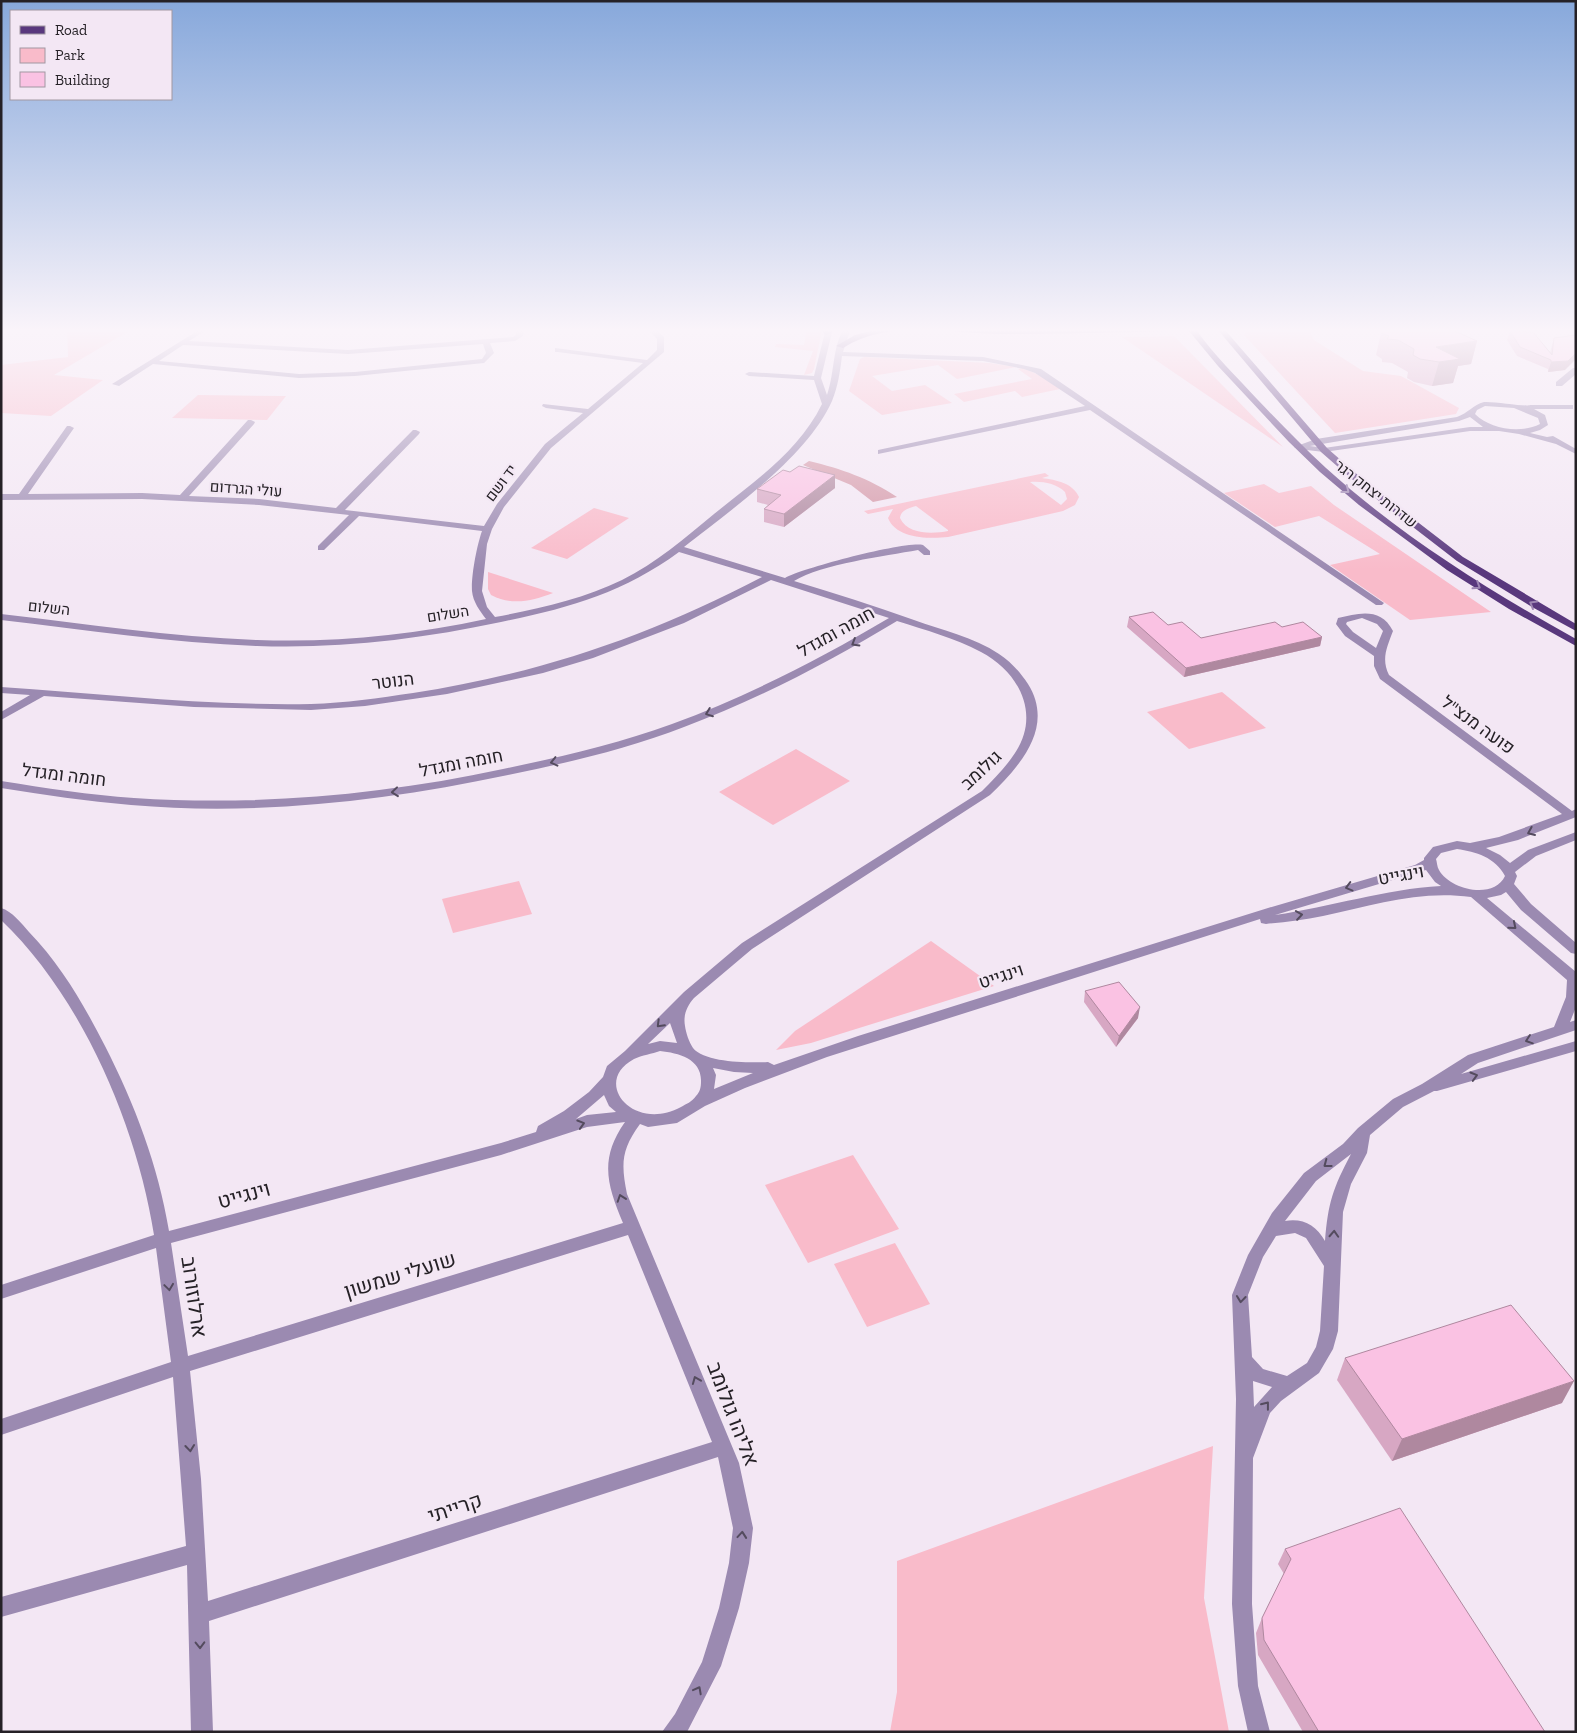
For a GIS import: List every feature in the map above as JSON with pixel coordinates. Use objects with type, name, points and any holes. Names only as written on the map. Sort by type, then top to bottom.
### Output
[{"type":"main road","name":"שדרות יצחק רגר","points":[[1263,409],[1298,447],[1334,480],[1441,562],[1511,607],[1576,643]]},
{"type":"main road","name":"שדרות יצחק רגר","points":[[1289,409],[1324,450],[1364,485],[1440,544],[1501,585],[1576,628]]},
{"type":"street","points":[[570,409],[588,411]]},
{"type":"street","name":"יד ושם","points":[[493,621],[482,607],[477,592],[482,544],[487,529],[500,506],[548,446],[591,409]]},
{"type":"street","name":"השלום","points":[[1,618],[185,638],[279,643],[338,642],[399,636],[493,621],[566,604],[613,588],[651,567],[677,548],[780,463],[808,433],[823,409]]},
{"type":"street","points":[[881,452],[1084,409]]},
{"type":"street","points":[[1096,409],[1379,603]]},
{"type":"street","points":[[1298,447],[1316,441],[1459,419],[1471,414],[1473,409]]},
{"type":"street","points":[[1526,409],[1536,412],[1548,437],[1576,452]]},
{"type":"street","points":[[1511,431],[1523,431],[1542,424],[1550,413],[1566,409]]},
{"type":"street","points":[[1471,414],[1480,422],[1499,429]]},
{"type":"street","points":[[182,498],[251,422]]},
{"type":"street","points":[[22,496],[70,428]]},
{"type":"street","points":[[1298,447],[1324,450],[1470,429],[1499,429],[1556,442]]},
{"type":"street","points":[[339,511],[416,432]]},
{"type":"street","name":"עולי הגרדום","points":[[1,497],[182,498],[259,502],[487,529]]},
{"type":"street","points":[[321,548],[356,514]]},
{"type":"street","points":[[786,582],[801,572],[910,549],[920,547],[927,553]]},
{"type":"street","name":"גולומב","points":[[677,548],[897,617],[982,649],[1001,659],[1015,674],[1028,692],[1033,713],[1032,731],[1022,754],[1008,772],[974,802],[747,946],[689,995]]},
{"type":"street","name":"הנוטר","points":[[1,690],[254,707],[313,707],[424,694],[534,672],[608,650],[706,611],[769,577]]},
{"type":"street","points":[[1362,615],[1383,623],[1388,631],[1379,655],[1343,628],[1342,620],[1362,615]]},
{"type":"street","name":"חומה ומגדל","points":[[1,784],[72,795],[130,801],[220,804],[297,802],[456,784],[620,745],[678,726],[787,679],[840,652],[897,617]]},
{"type":"street","name":"פועה מנצ\"ל","points":[[1379,655],[1379,666],[1384,677],[1573,814]]},
{"type":"street","points":[[1,717],[42,693]]},
{"type":"street","points":[[1470,847],[1494,856],[1509,870],[1511,876],[1508,886],[1495,893],[1476,894],[1458,890],[1441,880],[1434,874],[1429,863],[1432,854],[1437,850],[1457,846],[1470,847],[1498,843],[1573,814]]},
{"type":"street","points":[[1509,870],[1532,853],[1576,836]]},
{"type":"street","name":"וינגייט","points":[[700,1102],[781,1067],[1331,892],[1419,868],[1429,863]]},
{"type":"street","points":[[1508,886],[1526,907],[1576,950]]},
{"type":"street","name":"וינגייט","points":[[1234,924],[1328,911],[1407,892],[1437,888],[1458,890]]},
{"type":"street","points":[[1476,894],[1575,979],[1574,997],[1560,1029]]},
{"type":"street","name":"ארלוזורוב","points":[[1,912],[17,926],[63,982],[122,1094],[136,1130],[147,1168],[163,1238],[181,1366],[193,1480],[200,1614],[202,1732]]},
{"type":"street","points":[[689,995],[677,1012],[677,1027],[693,1054],[706,1067],[709,1078],[708,1091],[700,1102],[688,1112],[672,1118],[654,1120],[634,1117],[620,1110],[612,1101],[608,1091],[608,1081],[612,1070],[689,995]]},
{"type":"street","points":[[1259,1732],[1248,1686],[1242,1604],[1245,1399],[1240,1295],[1256,1255],[1278,1218],[1310,1177],[1348,1148],[1363,1132],[1398,1103],[1427,1088],[1473,1059],[1576,1025]]},
{"type":"street","points":[[631,1053],[644,1048],[660,1046],[675,1047],[693,1054]]},
{"type":"street","points":[[1427,1088],[1576,1046]]},
{"type":"street","name":"וינגייט","points":[[693,1054],[715,1065],[742,1069],[781,1067]]},
{"type":"street","name":"וינגייט","points":[[501,1150],[548,1128],[577,1110],[597,1094],[608,1081]]},
{"type":"street","name":"וינגייט","points":[[1,1292],[163,1238],[501,1150],[587,1121],[634,1117]]},
{"type":"street","name":"אליהו גולומב","points":[[634,1117],[615,1154],[614,1168],[619,1194],[724,1447],[737,1490],[743,1528],[739,1563],[729,1608],[711,1666],[682,1721],[673,1732]]},
{"type":"street","points":[[1244,1467],[1262,1409],[1275,1395],[1313,1368],[1324,1349],[1329,1330],[1335,1212],[1343,1184],[1359,1153],[1363,1132]]},
{"type":"street","points":[[1271,1230],[1296,1226],[1312,1232],[1332,1265]]},
{"type":"street","name":"שועלי שמשון","points":[[1,1427],[181,1366],[633,1227]]},
{"type":"street","points":[[1243,1360],[1257,1375],[1290,1385]]},
{"type":"street","name":"קרייתי","points":[[200,1614],[724,1447]]},
{"type":"street","points":[[1,1607],[197,1553]]},
{"type":"green space","points":[[1,409],[61,409],[51,416],[1,413]]},
{"type":"green space","points":[[182,409],[276,409],[267,420],[172,418]]},
{"type":"green space","points":[[874,409],[918,409],[882,415]]},
{"type":"green space","points":[[1227,409],[1246,409],[1283,447]]},
{"type":"green space","points":[[1313,409],[1459,409],[1456,414],[1335,433]]},
{"type":"green space","points":[[1045,473],[1049,476],[1042,478],[1068,485],[1073,488],[1079,497],[1075,505],[1063,511],[941,538],[914,536],[898,530],[888,518],[893,509],[868,514],[864,511]],"holes":[[[1030,482],[1044,482],[1057,486],[1065,492],[1067,499],[1061,505]],[[916,506],[948,530],[948,531],[928,533],[909,528],[900,518],[902,513]]]},
{"type":"green space","points":[[1264,484],[1279,493],[1311,486],[1334,505],[1491,612],[1410,620],[1330,565],[1380,554],[1319,516],[1275,527],[1224,493]]},
{"type":"green space","points":[[594,508],[629,518],[567,559],[531,548]]},
{"type":"green space","points":[[488,572],[553,593],[522,601],[499,598],[491,595],[488,589]]},
{"type":"green space","points":[[1222,692],[1266,728],[1189,749],[1147,712]]},
{"type":"green space","points":[[796,749],[850,781],[773,825],[719,792]]},
{"type":"green space","points":[[519,881],[532,914],[453,933],[442,899]]},
{"type":"green space","points":[[931,941],[994,986],[811,1043],[776,1050],[795,1031]]},
{"type":"green space","points":[[853,1155],[899,1229],[808,1263],[765,1185]]},
{"type":"green space","points":[[895,1243],[930,1304],[867,1327],[834,1264]]},
{"type":"green space","points":[[1213,1446],[1204,1598],[1229,1732],[890,1732],[897,1692],[897,1561]]},
{"type":"shaded area","points":[[809,461],[833,467],[876,484],[897,497],[873,502],[851,485],[803,465]]},
{"type":"building","points":[[799,466],[835,475],[784,514],[764,509],[781,495],[757,489],[783,470],[790,472]]},
{"type":"building","points":[[1153,612],[1168,625],[1182,622],[1201,638],[1275,622],[1282,627],[1303,622],[1322,637],[1186,668],[1129,617]]},
{"type":"building","points":[[1119,982],[1140,1007],[1119,1036],[1085,991]]},
{"type":"building","points":[[1511,1305],[1574,1381],[1402,1439],[1345,1358]]},
{"type":"building","points":[[1400,1508],[1545,1732],[1319,1732],[1264,1640],[1262,1618],[1291,1559],[1285,1549]]}]
